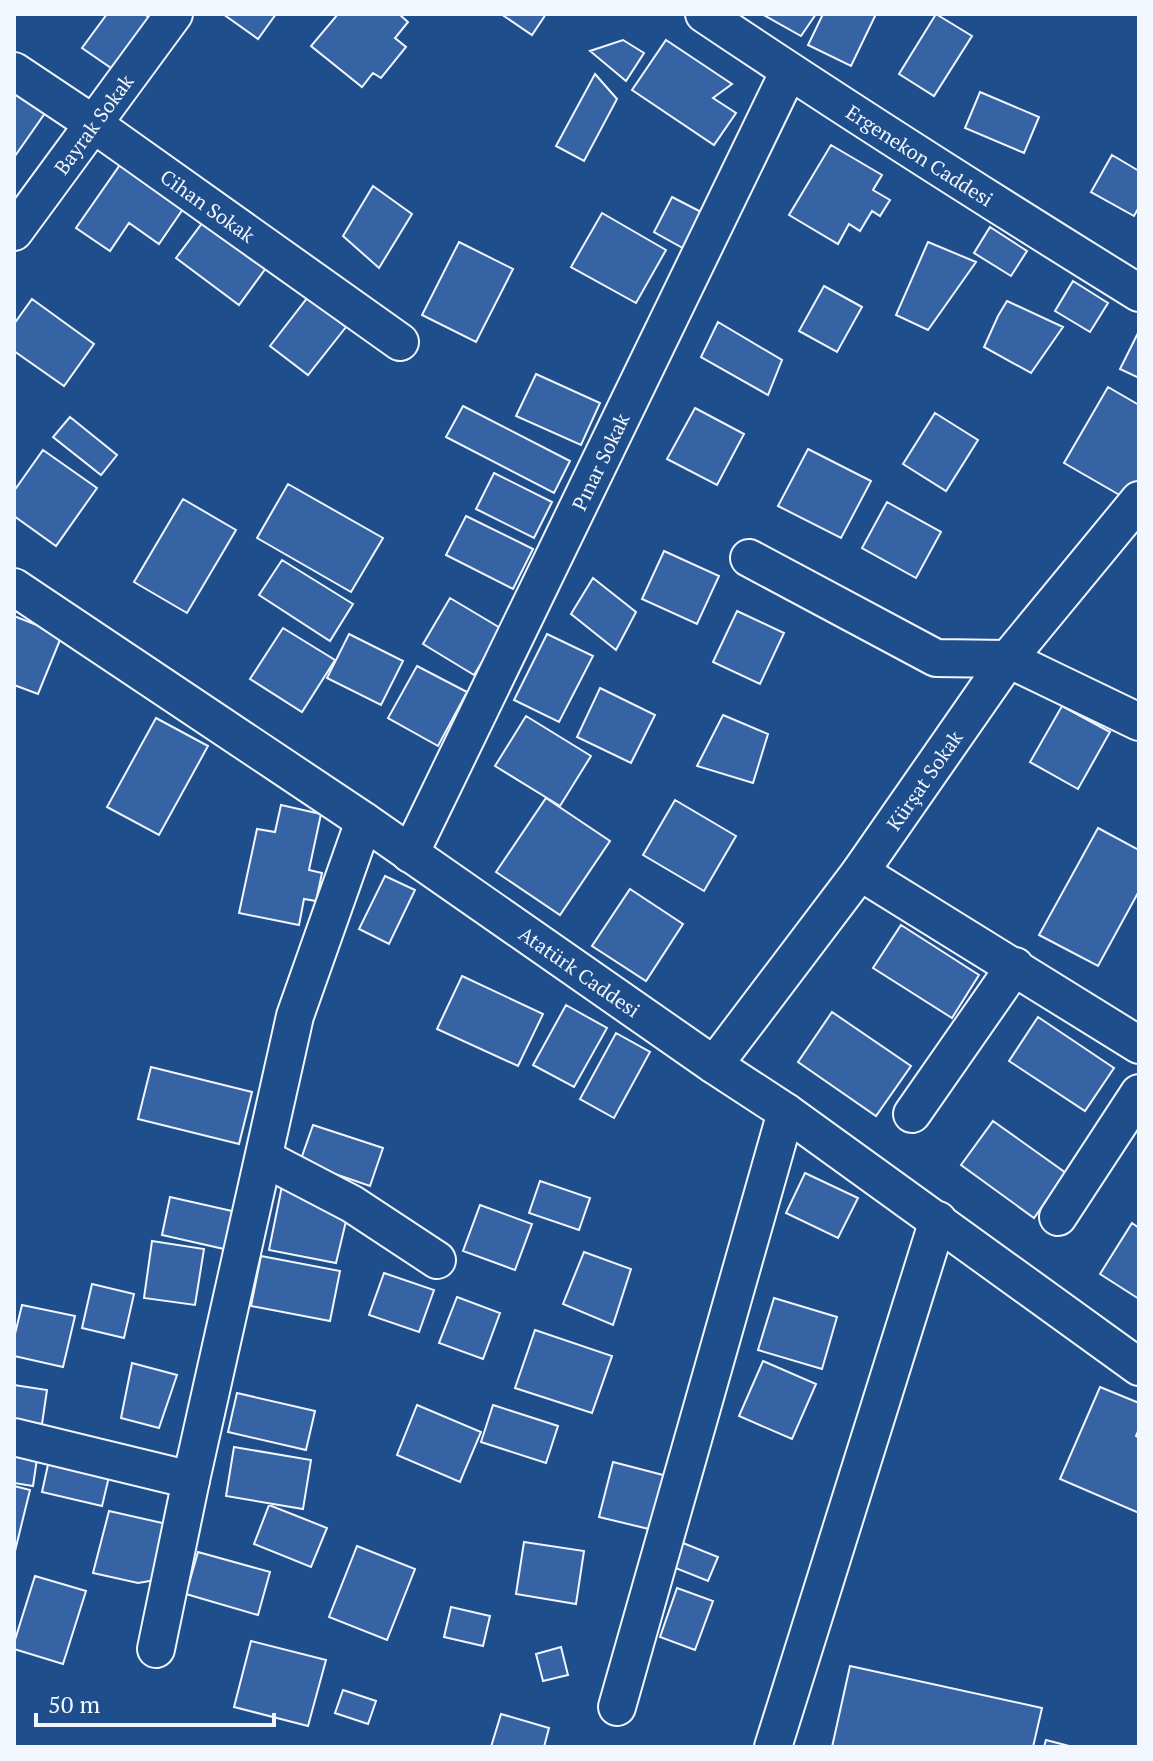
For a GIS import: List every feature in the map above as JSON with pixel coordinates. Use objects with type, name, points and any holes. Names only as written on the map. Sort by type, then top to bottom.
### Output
[{"type":"street","name":"Bayrak Sokak","points":[[14,232],[174,14]]},
{"type":"street","name":"Ergenekon Caddesi","points":[[704,14],[985,198],[1139,293]]},
{"type":"street","name":"Cihan Sokak","points":[[14,71],[400,342]]},
{"type":"street","name":"Pınar Sokak","points":[[410,854],[789,71]]},
{"type":"street","name":"Kürşat Sokak","points":[[714,1065],[860,872],[1008,659],[1139,500]]},
{"type":"street","points":[[749,558],[936,658],[1008,659],[1139,722]]},
{"type":"street","name":"Atatürk Caddesi","points":[[14,587],[364,821],[786,1112],[1139,1367]]},
{"type":"street","points":[[156,1649],[295,1016],[364,821]]},
{"type":"street","points":[[860,872],[1139,1045]]},
{"type":"street","points":[[912,1114],[1015,966]]},
{"type":"street","points":[[1058,1217],[1139,1093]]},
{"type":"street","points":[[617,1707],[786,1112]]},
{"type":"street","points":[[264,1158],[352,1204],[437,1260]]},
{"type":"street","points":[[773,1747],[938,1220]]},
{"type":"street","points":[[14,1437],[191,1480]]},
{"type":"building","points":[[107,14],[144,14],[150,18],[114,70],[82,48]]},
{"type":"building","points":[[223,14],[276,14],[258,39]]},
{"type":"building","points":[[338,14],[399,14],[408,22],[395,38],[406,47],[381,78],[373,73],[362,87],[311,46]]},
{"type":"building","points":[[501,14],[546,14],[532,35]]},
{"type":"building","points":[[762,14],[816,14],[801,36]]},
{"type":"building","points":[[823,14],[876,14],[851,66],[808,45]]},
{"type":"building","points":[[936,14],[972,36],[934,96],[899,74]]},
{"type":"building","points":[[623,40],[644,53],[626,81],[590,51]]},
{"type":"building","points":[[666,40],[732,84],[713,98],[736,113],[714,145],[632,90]]},
{"type":"building","points":[[595,74],[617,99],[584,161],[556,146]]},
{"type":"building","points":[[14,81],[50,106],[15,156],[14,156]]},
{"type":"building","points":[[980,92],[1039,117],[1024,153],[965,128]]},
{"type":"building","points":[[831,145],[882,175],[873,190],[890,200],[880,216],[872,211],[860,231],[849,224],[838,244],[789,215]]},
{"type":"building","points":[[1112,155],[1139,171],[1139,207],[1134,216],[1091,192]]},
{"type":"building","points":[[122,162],[185,206],[159,244],[129,223],[110,251],[76,228]]},
{"type":"building","points":[[373,186],[412,214],[379,268],[343,236]]},
{"type":"building","points":[[672,197],[707,215],[688,251],[654,232]]},
{"type":"building","points":[[602,213],[666,250],[636,303],[571,267]]},
{"type":"building","points":[[203,222],[266,268],[239,305],[176,258]]},
{"type":"building","points":[[990,227],[1027,251],[1011,276],[974,253]]},
{"type":"building","points":[[459,242],[513,269],[476,342],[422,315]]},
{"type":"building","points":[[928,242],[976,262],[928,330],[896,315]]},
{"type":"building","points":[[1073,281],[1108,303],[1090,332],[1055,311]]},
{"type":"building","points":[[824,286],[862,307],[837,352],[799,331]]},
{"type":"building","points":[[308,297],[346,327],[308,375],[270,346]]},
{"type":"building","points":[[32,299],[94,344],[64,386],[14,351],[14,324]]},
{"type":"building","points":[[1007,301],[1063,327],[1031,373],[984,347]]},
{"type":"building","points":[[718,322],[782,360],[768,395],[701,357]]},
{"type":"building","points":[[1139,331],[1139,378],[1120,369]]},
{"type":"building","points":[[536,374],[600,403],[581,445],[516,416]]},
{"type":"building","points":[[1108,387],[1139,405],[1139,485],[1130,501],[1064,463]]},
{"type":"building","points":[[463,406],[570,461],[554,493],[446,437]]},
{"type":"building","points":[[695,408],[744,434],[717,485],[667,459]]},
{"type":"building","points":[[935,413],[978,440],[946,491],[903,464]]},
{"type":"building","points":[[70,417],[117,455],[101,475],[53,437]]},
{"type":"building","points":[[808,449],[871,481],[841,538],[778,506]]},
{"type":"building","points":[[43,450],[97,488],[56,546],[14,516],[14,491]]},
{"type":"building","points":[[494,473],[552,502],[534,538],[476,509]]},
{"type":"building","points":[[288,484],[383,538],[351,592],[257,538]]},
{"type":"building","points":[[183,499],[236,530],[187,613],[134,582]]},
{"type":"building","points":[[887,502],[941,532],[916,578],[862,548]]},
{"type":"building","points":[[466,516],[533,549],[513,589],[446,555]]},
{"type":"building","points":[[664,551],[719,576],[697,624],[642,599]]},
{"type":"building","points":[[282,560],[353,604],[330,641],[259,595]]},
{"type":"building","points":[[593,578],[636,612],[616,650],[571,614]]},
{"type":"building","points":[[450,598],[502,629],[474,675],[423,644]]},
{"type":"building","points":[[737,611],[784,633],[760,684],[713,662]]},
{"type":"building","points":[[14,616],[62,635],[38,694],[14,685]]},
{"type":"building","points":[[283,628],[335,660],[302,712],[250,679]]},
{"type":"building","points":[[349,634],[403,661],[381,705],[327,678]]},
{"type":"building","points":[[547,634],[593,656],[559,722],[514,700]]},
{"type":"building","points":[[417,666],[467,692],[438,746],[388,718]]},
{"type":"building","points":[[600,688],[655,715],[631,763],[577,737]]},
{"type":"building","points":[[1062,706],[1110,732],[1078,789],[1030,762]]},
{"type":"building","points":[[723,715],[768,734],[753,783],[697,766]]},
{"type":"building","points":[[526,716],[591,756],[560,806],[495,766]]},
{"type":"building","points":[[156,718],[208,746],[159,835],[107,807]]},
{"type":"building","points":[[546,798],[610,841],[560,915],[496,872]]},
{"type":"building","points":[[675,800],[736,836],[704,891],[643,855]]},
{"type":"building","points":[[281,805],[321,814],[309,870],[322,873],[316,901],[304,899],[299,925],[239,913],[257,829],[275,832]]},
{"type":"building","points":[[1098,828],[1139,850],[1139,891],[1098,966],[1039,935]]},
{"type":"building","points":[[385,876],[415,890],[389,944],[359,929]]},
{"type":"building","points":[[630,889],[683,924],[646,981],[592,946]]},
{"type":"building","points":[[901,925],[979,975],[952,1018],[873,968]]},
{"type":"building","points":[[462,976],[543,1014],[518,1066],[437,1029]]},
{"type":"building","points":[[566,1005],[607,1028],[574,1087],[533,1065]]},
{"type":"building","points":[[832,1012],[911,1066],[876,1116],[798,1062]]},
{"type":"building","points":[[1038,1017],[1114,1068],[1085,1111],[1009,1061]]},
{"type":"building","points":[[616,1033],[650,1052],[614,1118],[580,1099]]},
{"type":"building","points":[[151,1067],[252,1092],[239,1144],[138,1119]]},
{"type":"building","points":[[993,1121],[1066,1173],[1034,1218],[961,1165]]},
{"type":"building","points":[[313,1125],[383,1148],[370,1186],[300,1162]]},
{"type":"building","points":[[805,1173],[858,1198],[838,1238],[786,1213]]},
{"type":"building","points":[[540,1181],[590,1198],[579,1230],[529,1213]]},
{"type":"building","points":[[282,1186],[347,1217],[336,1263],[269,1250]]},
{"type":"building","points":[[170,1197],[232,1211],[224,1249],[162,1235]]},
{"type":"building","points":[[480,1205],[532,1224],[515,1270],[463,1251]]},
{"type":"building","points":[[1132,1223],[1139,1228],[1139,1299],[1100,1274]]},
{"type":"building","points":[[152,1241],[204,1249],[195,1305],[144,1298]]},
{"type":"building","points":[[584,1252],[631,1269],[613,1325],[563,1304]]},
{"type":"building","points":[[261,1256],[340,1271],[330,1321],[251,1306]]},
{"type":"building","points":[[384,1273],[434,1290],[419,1332],[369,1315]]},
{"type":"building","points":[[92,1284],[134,1294],[124,1338],[82,1328]]},
{"type":"building","points":[[457,1297],[500,1313],[483,1359],[439,1343]]},
{"type":"building","points":[[774,1298],[837,1317],[822,1369],[758,1350]]},
{"type":"building","points":[[22,1305],[75,1316],[63,1367],[14,1356],[14,1338]]},
{"type":"building","points":[[535,1330],[612,1356],[592,1413],[515,1388]]},
{"type":"building","points":[[763,1361],[816,1384],[792,1439],[739,1416]]},
{"type":"building","points":[[132,1363],[177,1375],[159,1428],[121,1418]]},
{"type":"building","points":[[14,1385],[47,1390],[42,1424],[14,1420]]},
{"type":"building","points":[[1100,1387],[1139,1403],[1136,1436],[1139,1438],[1139,1513],[1060,1479]]},
{"type":"building","points":[[237,1393],[315,1411],[306,1450],[228,1432]]},
{"type":"building","points":[[417,1405],[481,1432],[460,1482],[397,1455]]},
{"type":"building","points":[[493,1405],[558,1426],[546,1463],[481,1442]]},
{"type":"building","points":[[234,1447],[311,1460],[303,1509],[226,1496]]},
{"type":"building","points":[[14,1448],[38,1452],[33,1486],[14,1483]]},
{"type":"building","points":[[51,1451],[112,1464],[102,1506],[42,1492]]},
{"type":"building","points":[[613,1462],[667,1476],[653,1530],[599,1517]]},
{"type":"building","points":[[14,1486],[30,1490],[15,1551],[14,1551]]},
{"type":"building","points":[[269,1505],[327,1528],[311,1567],[254,1544]]},
{"type":"building","points":[[109,1511],[180,1527],[167,1578],[138,1583],[93,1573]]},
{"type":"building","points":[[673,1539],[718,1557],[708,1581],[663,1563]]},
{"type":"building","points":[[524,1542],[584,1551],[576,1604],[516,1594]]},
{"type":"building","points":[[357,1546],[415,1569],[387,1640],[329,1617]]},
{"type":"building","points":[[198,1552],[270,1572],[258,1615],[186,1594]]},
{"type":"building","points":[[35,1576],[86,1591],[63,1664],[14,1649]]},
{"type":"building","points":[[677,1588],[713,1601],[695,1650],[660,1637]]},
{"type":"building","points":[[451,1607],[490,1616],[483,1646],[444,1637]]},
{"type":"building","points":[[251,1641],[326,1660],[308,1726],[234,1707]]},
{"type":"building","points":[[561,1647],[568,1675],[543,1681],[536,1654]]},
{"type":"building","points":[[850,1666],[1042,1708],[1033,1747],[832,1747]]},
{"type":"building","points":[[343,1690],[376,1701],[368,1724],[335,1713]]},
{"type":"building","points":[[501,1714],[549,1728],[544,1747],[491,1747]]},
{"type":"building","points":[[1046,1740],[1073,1747],[1044,1747]]}]
